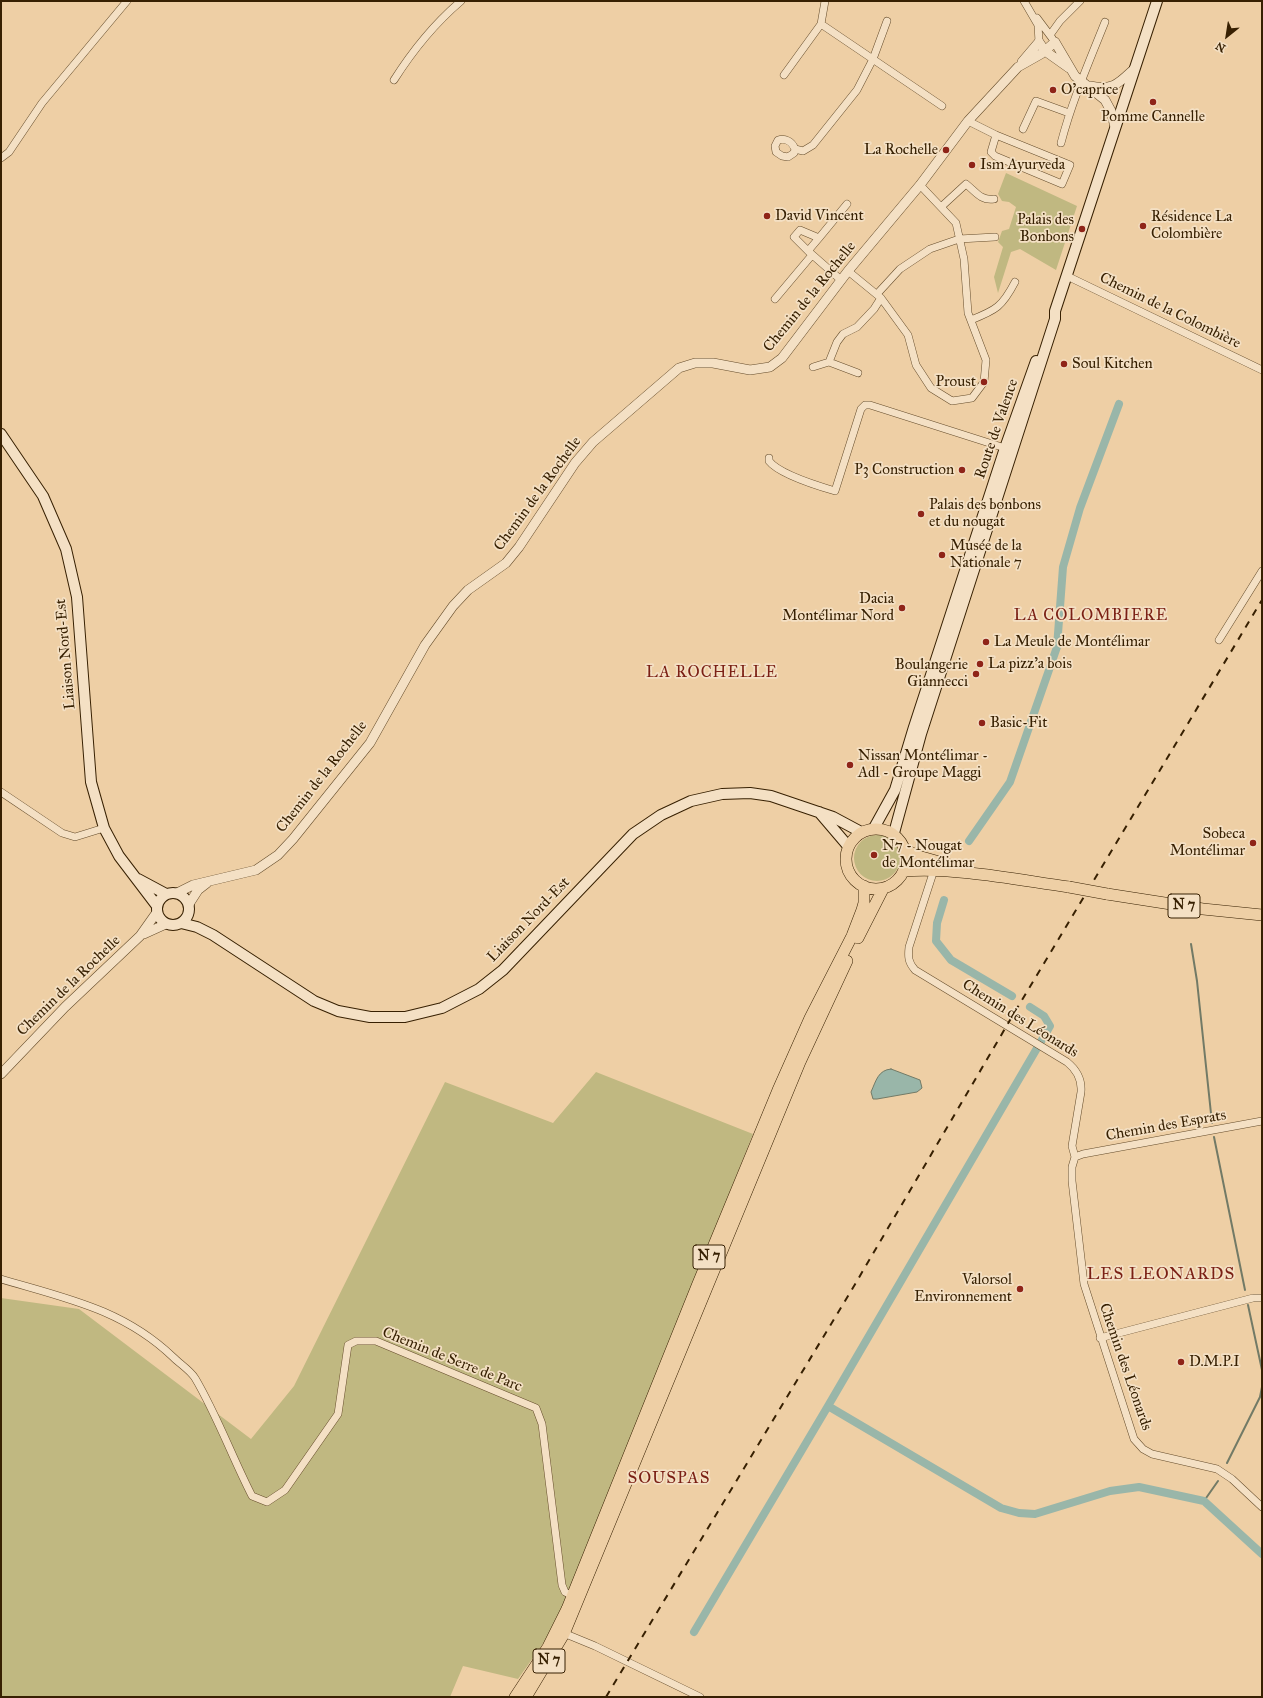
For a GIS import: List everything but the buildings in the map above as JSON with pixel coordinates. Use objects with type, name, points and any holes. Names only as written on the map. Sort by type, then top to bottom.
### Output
[{"type":"main road","name":"Route de Valence","points":[[874,828],[895,790],[914,727],[1005,448],[1067,276],[1156,1]]},
{"type":"main road","name":"Route de Valence","points":[[894,833],[921,734],[1023,424],[1056,319],[1055,311]]},
{"type":"main road","name":"Liaison Nord-Est","points":[[1,434],[43,496],[66,548],[77,598],[91,782],[104,828],[119,856],[157,909]]},
{"type":"main road","name":"Liaison Nord-Est","points":[[181,923],[197,927],[213,936],[314,1001],[332,1008],[370,1017],[405,1017],[442,1008],[479,989],[503,970],[633,834],[661,815],[692,801],[722,794],[750,793],[771,796],[833,817],[861,832]]},
{"type":"main road","points":[[817,811],[848,846]]},
{"type":"main road","points":[[874,828],[884,829],[894,833],[906,850],[906,864],[904,871],[895,883],[882,889],[872,889],[857,882],[848,869],[846,862],[848,846],[853,838],[861,832],[874,828]]},
{"type":"main road","name":"N 7","points":[[906,850],[942,863],[988,876]]},
{"type":"main road","name":"N 7","points":[[904,871],[934,870],[988,876],[1069,887],[1203,910],[1262,915]]},
{"type":"main road","name":"Liaison Nord-Est","points":[[136,878],[166,894]]},
{"type":"main road","name":"N 7","points":[[576,1598],[691,1300],[778,1090],[810,1018],[852,936],[860,917],[864,903],[864,886]]},
{"type":"main road","name":"N 7","points":[[526,1697],[561,1632],[576,1598],[800,1062],[882,889]]},
{"type":"main road","points":[[177,893],[184,897],[189,907],[187,918],[181,923],[174,925],[166,924],[161,920],[157,909],[160,899],[166,894],[177,893]]},
{"type":"main road","name":"Liaison Nord-Est","points":[[189,907],[199,923],[213,936]]},
{"type":"main road","name":"N 7","points":[[515,1697],[561,1632]]},
{"type":"street","points":[[1,158],[9,152],[42,103],[127,1]]},
{"type":"street","points":[[394,80],[409,56],[433,27],[461,1]]},
{"type":"street","points":[[784,75],[821,24],[824,1]]},
{"type":"street","points":[[1024,1],[1043,25],[1070,69]]},
{"type":"street","name":"Chemin de la Rochelle","points":[[177,893],[192,885],[256,870],[278,855],[293,839],[370,742],[425,645],[453,606],[468,590],[506,563],[519,547],[575,463],[592,442],[679,368],[695,363],[713,363],[750,370],[770,367],[782,358],[848,270],[920,185],[968,120],[1018,67],[1045,51],[1060,21],[1080,1]]},
{"type":"street","points":[[1034,15],[1038,25],[1039,42],[1045,51],[1070,69],[1085,84],[1105,100],[1112,102],[1124,99],[1120,91],[1113,87],[1099,88],[1085,84]]},
{"type":"street","points":[[794,149],[794,153],[788,157],[782,156],[776,152],[775,146],[778,140],[783,139],[789,141],[794,149],[803,151],[813,145],[849,102],[868,72],[887,21]]},
{"type":"street","points":[[1043,25],[1060,21]]},
{"type":"street","points":[[1061,143],[1069,113],[1085,84],[1105,22]]},
{"type":"street","points":[[821,24],[942,106]]},
{"type":"street","points":[[1018,67],[1039,42]]},
{"type":"street","points":[[1113,87],[1136,66]]},
{"type":"street","points":[[1105,100],[1111,111],[1115,127]]},
{"type":"street","points":[[1023,130],[1036,101],[1069,113]]},
{"type":"street","points":[[968,120],[996,135],[1070,165],[1062,184],[995,156],[991,152],[996,135]]},
{"type":"street","points":[[941,207],[966,184],[982,198],[987,200],[994,199]]},
{"type":"street","points":[[848,270],[879,296],[908,336],[916,365],[931,388],[952,401],[972,398],[984,382],[986,360],[968,313],[964,259],[956,223],[920,185]]},
{"type":"street","points":[[775,299],[810,253],[819,238],[847,204]]},
{"type":"street","points":[[819,238],[800,230],[794,237],[841,280]]},
{"type":"street","points":[[829,362],[837,342],[843,334],[856,327],[874,308],[879,296],[900,269],[930,249],[959,239],[995,237]]},
{"type":"street","name":"Chemin de la Colombière","points":[[1067,276],[1262,370]]},
{"type":"street","points":[[971,320],[999,306],[1008,296],[1015,282]]},
{"type":"street","points":[[813,367],[829,362],[858,373]]},
{"type":"street","points":[[769,458],[769,461],[773,466],[799,478],[834,491],[861,410],[865,405],[870,405],[1005,448]]},
{"type":"street","points":[[1218,640],[1262,571]]},
{"type":"street","points":[[1,792],[62,833],[75,837],[104,828]]},
{"type":"street","name":"Chemin des Léonards","points":[[934,870],[909,947],[909,963],[915,970],[1074,1067],[1082,1085],[1072,1146],[1075,1157],[1072,1167],[1072,1181],[1084,1284],[1100,1338],[1134,1439],[1143,1449],[1152,1454],[1217,1469],[1232,1479],[1262,1507]]},
{"type":"street","name":"Chemin de la Rochelle","points":[[189,907],[198,890],[210,881]]},
{"type":"street","name":"Chemin de la Rochelle","points":[[1,1074],[65,1007],[140,936],[157,909]]},
{"type":"street","name":"Chemin de la Rochelle","points":[[140,936],[166,924]]},
{"type":"street","name":"Chemin des Esprats","points":[[1075,1157],[1093,1152],[1262,1121]]},
{"type":"street","name":"Chemin de Serre de Parc","points":[[1,1280],[93,1306],[134,1326],[167,1351],[194,1377],[252,1496],[267,1502],[285,1490],[338,1414],[348,1345],[356,1341],[376,1341],[536,1408],[542,1424],[562,1585],[565,1592],[576,1598]]},
{"type":"street","points":[[1100,1338],[1253,1298],[1262,1298]]},
{"type":"street","points":[[561,1632],[595,1646],[700,1697]]},
{"type":"shaded area","points":[[1006,173],[1077,206],[1056,270],[1020,249],[1011,252],[998,293],[994,277],[1003,247],[998,242],[1002,231],[1009,229],[1016,207],[1009,202],[1002,201],[998,194]]},
{"type":"shaded area","points":[[877,835],[890,839],[896,845],[900,858],[896,871],[890,877],[877,881],[864,877],[858,871],[854,858],[858,845],[864,839]]},
{"type":"shaded area","points":[[891,1069],[920,1080],[922,1088],[917,1092],[873,1099],[871,1092],[876,1080],[883,1071]]},
{"type":"shaded area","points":[[596,1072],[753,1134],[559,1621],[518,1679],[463,1666],[450,1697],[1,1697],[1,1298],[79,1309],[251,1439],[294,1386],[445,1082],[553,1123]]},
{"type":"waterway","points":[[969,841],[1010,782],[1057,647],[1063,567],[1080,508],[1119,404]]},
{"type":"waterway","points":[[944,900],[937,923],[936,941],[951,960],[1012,996]]},
{"type":"waterway","points":[[1191,944],[1197,981],[1212,1123]]},
{"type":"waterway","points":[[694,1632],[1050,1026],[1044,1016],[1030,1007]]},
{"type":"waterway","points":[[1214,1137],[1245,1290]]},
{"type":"waterway","points":[[1248,1305],[1262,1370]]},
{"type":"waterway","points":[[1227,1463],[1260,1397],[1262,1387]]},
{"type":"waterway","points":[[828,1406],[1001,1508],[1019,1513],[1035,1514],[1110,1491],[1139,1487],[1204,1501],[1262,1554]]},
{"type":"waterway","points":[[1204,1501],[1218,1481]]},
{"type":"railway","points":[[606,1697],[854,1286],[1013,1015],[1262,600]]},
{"type":"place","name":"O'caprice","points":[[1053,90]]},
{"type":"place","name":"Pomme Cannelle","points":[[1153,102]]},
{"type":"place","name":"La Rochelle","points":[[946,150]]},
{"type":"place","name":"Ism Ayurveda","points":[[972,165]]},
{"type":"place","name":"David Vincent","points":[[767,216]]},
{"type":"place","name":"Résidence La Colombière","points":[[1143,226]]},
{"type":"place","name":"Palais des Bonbons","points":[[1082,229]]},
{"type":"place","name":"Soul Kitchen","points":[[1064,364]]},
{"type":"place","name":"Proust","points":[[984,382]]},
{"type":"place","name":"P3 Construction","points":[[962,470]]},
{"type":"place","name":"Palais des bonbons et du nougat","points":[[921,514]]},
{"type":"place","name":"Musée de la Nationale 7","points":[[942,555]]},
{"type":"place","name":"Dacia Montélimar Nord","points":[[902,608]]},
{"type":"place","name":"La Meule de Montélimar","points":[[986,642]]},
{"type":"place","name":"La pizz'a bois","points":[[980,664]]},
{"type":"place","name":"Boulangerie Giannecci","points":[[976,674]]},
{"type":"place","name":"Basic-Fit","points":[[982,723]]},
{"type":"place","name":"Nissan Montélimar - Adl - Groupe Maggi","points":[[850,765]]},
{"type":"place","name":"Sobeca Montélimar","points":[[1253,843]]},
{"type":"place","name":"N7 - Nougat de Montélimar","points":[[874,855]]},
{"type":"place","name":"Valorsol Environnement","points":[[1020,1289]]},
{"type":"place","name":"D.M.P.I","points":[[1181,1362]]},
{"type":"district","name":"LA COLOMBIERE","points":[[1091,616]]},
{"type":"district","name":"LA ROCHELLE","points":[[712,673]]},
{"type":"district","name":"LES LEONARDS","points":[[1161,1275]]},
{"type":"district","name":"SOUSPAS","points":[[669,1479]]}]
